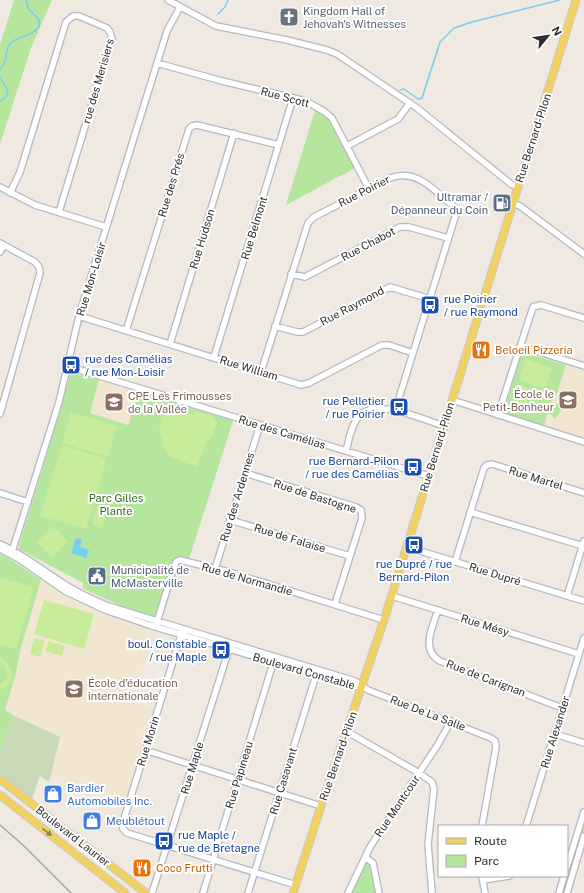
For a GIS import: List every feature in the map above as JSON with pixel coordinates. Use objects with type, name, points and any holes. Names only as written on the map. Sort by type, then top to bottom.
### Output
[{"type":"main road","name":"Rue Bernard-Pilon","points":[[293,893],[392,596],[576,0]]},
{"type":"main road","name":"Boulevard Laurier","points":[[0,779],[146,893]]},
{"type":"main road","name":"Boulevard Laurier","points":[[0,795],[125,893]]},
{"type":"street","points":[[168,0],[209,23],[220,27],[286,40],[332,52],[410,103],[511,184],[518,187]]},
{"type":"street","name":"Rue Mon-Loisir","points":[[12,552],[59,402],[79,316],[106,227],[169,26],[180,6]]},
{"type":"street","name":"rue des Merisiers","points":[[10,193],[20,172],[65,24],[71,17],[81,17],[107,28],[111,33],[112,39],[59,212]]},
{"type":"street","name":"Rue Scott","points":[[157,63],[199,76],[308,102],[328,114],[333,120],[369,189]]},
{"type":"street","name":"Rue Belmont","points":[[214,357],[292,98]]},
{"type":"street","points":[[347,146],[398,119],[410,103]]},
{"type":"street","name":"Rue des Prés","points":[[126,331],[188,130],[192,126],[197,125],[279,144]]},
{"type":"street","name":"Rue Hudson","points":[[170,344],[234,133]]},
{"type":"street","name":"Rue Poirier","points":[[261,372],[306,226],[309,221],[390,178],[398,175],[409,175],[422,181],[455,208],[456,214],[395,411]]},
{"type":"street","points":[[0,187],[34,205],[106,227]]},
{"type":"street","points":[[513,203],[520,206],[584,254]]},
{"type":"street","name":"Rue Chabot","points":[[292,274],[304,277],[400,227],[408,227],[448,238]]},
{"type":"street","points":[[0,252],[2,244],[35,262],[40,273],[0,414]]},
{"type":"street","name":"Rue Raymond","points":[[275,326],[297,332],[303,332],[390,287],[430,298]]},
{"type":"street","points":[[498,415],[531,310],[535,306],[541,305],[584,318]]},
{"type":"street","name":"Rue William","points":[[79,316],[305,385],[382,345],[388,345],[413,353]]},
{"type":"street","points":[[520,346],[584,366]]},
{"type":"street","name":"Rue des Camélias","points":[[67,366],[428,476]]},
{"type":"street","points":[[452,400],[584,442]]},
{"type":"street","points":[[346,451],[355,423],[362,413],[375,408],[395,411],[444,426]]},
{"type":"street","name":"Rue des Ardennes","points":[[215,569],[260,425]]},
{"type":"street","name":"Rue Martel","points":[[470,512],[484,467],[488,464],[584,493]]},
{"type":"street","name":"Rue de Bastogne","points":[[245,473],[359,508],[362,512],[362,518],[335,604]]},
{"type":"street","points":[[0,493],[28,502]]},
{"type":"street","points":[[455,562],[470,512],[583,544],[567,596]]},
{"type":"street","name":"Rue de Falaise","points":[[230,520],[350,556]]},
{"type":"street","name":"Boulevard Constable","points":[[0,544],[47,576],[114,611],[317,672],[353,686],[362,687]]},
{"type":"street","name":"Rue Dupré","points":[[407,547],[584,601]]},
{"type":"street","name":"Boulevard Constable","points":[[0,549],[12,552]]},
{"type":"street","name":"Rue de Normandie","points":[[156,624],[175,564],[177,561],[183,560],[335,604],[384,620]]},
{"type":"street","name":"Rue Mésy","points":[[392,596],[579,654]]},
{"type":"street","name":"Rue de Carignan","points":[[438,610],[429,643],[430,651],[440,661],[562,708]]},
{"type":"street","name":"Rue Morin","points":[[167,846],[126,832],[123,829],[123,822],[182,632]]},
{"type":"street","name":"Rue Alexander","points":[[526,825],[584,638]]},
{"type":"street","name":"Rue Maple","points":[[152,893],[230,646]]},
{"type":"street","name":"Rue Papineau","points":[[203,893],[274,660]]},
{"type":"street","name":"Rue Casavant","points":[[248,893],[317,672]]},
{"type":"street","name":"Rue De La Salle","points":[[362,687],[482,733],[494,740],[496,749],[482,825]]},
{"type":"street","name":"Rue Montcour","points":[[348,893],[365,857],[385,822],[419,773],[451,721]]},
{"type":"street","points":[[346,731],[419,773],[430,780],[434,787],[428,844],[432,893]]},
{"type":"street","points":[[555,734],[584,743]]},
{"type":"street","points":[[145,750],[321,806]]},
{"type":"street","points":[[568,864],[584,812]]},
{"type":"street","points":[[567,893],[584,836]]},
{"type":"street","points":[[167,846],[296,885]]},
{"type":"street","points":[[365,857],[373,863],[379,893]]},
{"type":"street","points":[[485,893],[482,878],[496,877]]},
{"type":"street","points":[[559,893],[564,877]]},
{"type":"shaded area","name":"École le Petit-Bonheur","points":[[566,365],[584,371],[584,438],[544,425]]},
{"type":"shaded area","name":"CPE Les Frimousses de la Vallée","points":[[99,380],[139,392],[129,425],[89,413]]},
{"type":"shaded area","name":"École d’éducation internationale","points":[[41,580],[63,595],[97,612],[155,631],[133,701],[154,708],[125,802],[50,779],[60,737],[5,710],[16,673],[20,651]]},
{"type":"green space","points":[[14,0],[52,0],[31,48],[0,144],[0,45]]},
{"type":"green space","points":[[315,110],[326,116],[329,120],[355,168],[286,205]]},
{"type":"green space","points":[[522,352],[566,365],[556,396],[554,395],[551,403],[557,404],[561,409],[560,413],[555,419],[548,412],[544,425],[505,413],[504,411]]},
{"type":"green space","points":[[526,359],[552,368],[545,389],[519,380]]},
{"type":"green space","name":"Parc Gilles Plante","points":[[72,373],[99,380],[90,413],[128,425],[139,392],[233,421],[189,559],[179,557],[172,563],[156,615],[153,617],[117,606],[115,603],[84,589],[83,583],[19,549],[69,377]]},
{"type":"green space","points":[[520,385],[531,389],[523,414],[512,411]]},
{"type":"green space","points":[[165,408],[193,415],[194,411],[213,416],[217,422],[210,441],[207,440],[197,467],[171,457],[165,451],[159,429]]},
{"type":"green space","points":[[71,412],[117,426],[108,457],[62,443]]},
{"type":"green space","points":[[62,445],[107,459],[86,529],[40,516]]},
{"type":"green space","points":[[97,507],[107,510],[102,528],[92,525]]},
{"type":"green space","points":[[53,526],[68,541],[52,557],[37,542]]},
{"type":"green space","points":[[0,554],[41,580],[20,651],[16,673],[5,710],[13,715],[0,752]]},
{"type":"green space","points":[[1,578],[34,587],[16,649],[0,645]]},
{"type":"green space","points":[[44,600],[94,614],[84,649],[34,634]]},
{"type":"green space","points":[[34,638],[45,641],[40,657],[30,654]]},
{"type":"green space","points":[[48,641],[65,646],[62,656],[45,651]]},
{"type":"green space","points":[[0,656],[5,660],[11,669],[12,678],[6,687],[0,690],[0,685],[7,677],[7,670],[0,662]]},
{"type":"green space","points":[[13,715],[60,737],[49,782],[40,776],[32,798],[0,774],[0,752]]},
{"type":"green space","points":[[584,819],[584,832],[565,893],[561,893],[566,877],[568,877],[568,870]]},
{"type":"green space","points":[[367,863],[371,866],[376,893],[351,893],[364,864]]},
{"type":"water","points":[[76,538],[82,540],[80,547],[89,550],[86,558],[71,553]]},
{"type":"waterway","points":[[0,70],[5,61],[8,46],[14,40],[36,31],[39,27],[39,20],[28,8],[26,0]]},
{"type":"waterway","points":[[218,14],[225,7],[228,0]]},
{"type":"waterway","points":[[400,90],[404,89],[418,99],[422,98],[440,42],[454,28],[472,22],[560,0]]},
{"type":"waterway","points":[[0,77],[8,91],[6,97],[0,101]]},
{"type":"railway","points":[[0,825],[23,845],[71,893]]},
{"type":"place","name":"Kingdom Hall of Jehovah's Witnesses","points":[[289,17]]},
{"type":"place","name":"Ultramar / Dépanneur du Coin","points":[[502,203]]},
{"type":"place","name":"rue Poirier / rue Raymond","points":[[430,305]]},
{"type":"place","name":"Beloeil Pizzeria","points":[[481,350]]},
{"type":"place","name":"rue des Camélias / rue Mon-Loisir","points":[[71,365]]},
{"type":"place","name":"École le Petit-Bonheur","points":[[568,400]]},
{"type":"place","name":"CPE Les Frimousses de la Vallée","points":[[114,402]]},
{"type":"place","name":"rue Pelletier / rue Poirier","points":[[399,407]]},
{"type":"place","name":"rue Bernard-Pilon / rue des Camélias","points":[[413,467]]},
{"type":"place","name":"rue Dupré / rue Bernard-Pilon","points":[[414,545]]},
{"type":"place","name":"Municipalité de McMasterville","points":[[97,576]]},
{"type":"place","name":"boul. Constable / rue Maple","points":[[221,650]]},
{"type":"place","name":"École d’éducation internationale","points":[[74,689]]},
{"type":"place","name":"Bardier Automobiles Inc.","points":[[53,794]]},
{"type":"place","name":"Meublétout","points":[[92,821]]},
{"type":"place","name":"rue Maple / rue de Bretagne","points":[[164,841]]},
{"type":"place","name":"Coco Frutti","points":[[142,868]]}]
